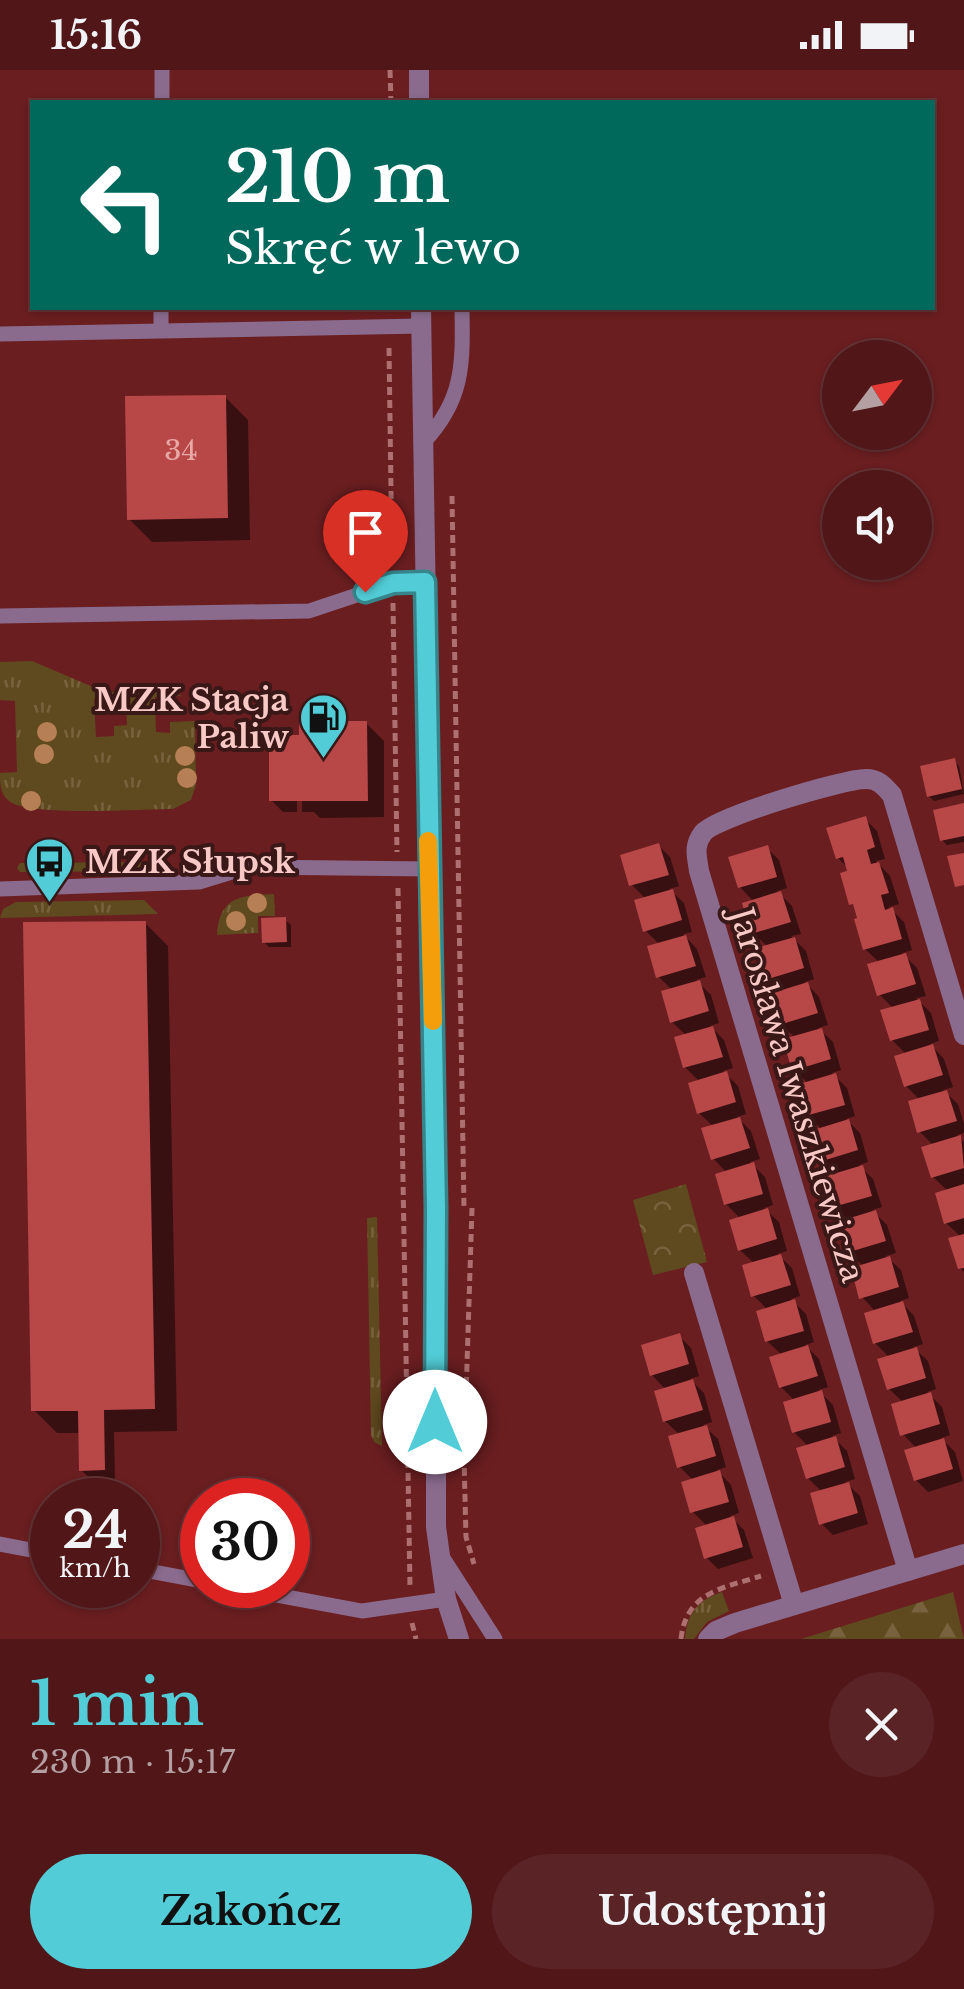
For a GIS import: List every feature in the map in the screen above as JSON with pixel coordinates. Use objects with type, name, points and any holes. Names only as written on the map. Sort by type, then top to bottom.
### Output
[{"type":"street","points":[[421,316],[436,1208],[437,1550],[446,1599],[459,1639]]},
{"type":"street","name":"Jarosława Iwaszkiewicza","points":[[908,1570],[704,890],[696,847],[704,832],[716,822],[840,784],[865,779],[880,782],[892,795],[964,1035]]},
{"type":"street","points":[[694,1273],[794,1605]]},
{"type":"street","points":[[708,1639],[716,1630],[964,1554]]},
{"type":"lane","points":[[162,70],[162,100]]},
{"type":"lane","points":[[161,310],[161,330]]},
{"type":"lane","points":[[423,443],[444,422],[463,368],[462,310]]},
{"type":"lane","points":[[0,334],[388,326],[421,316]]},
{"type":"lane","points":[[0,616],[308,611],[393,583],[425,582]]},
{"type":"lane","points":[[0,889],[199,882],[248,867],[430,869]]},
{"type":"lane","points":[[0,1544],[30,1550]]},
{"type":"lane","points":[[437,1550],[495,1639]]},
{"type":"lane","points":[[310,1601],[362,1610],[446,1599]]},
{"type":"path","points":[[390,70],[391,100]]},
{"type":"path","points":[[388,326],[410,1604],[416,1639]]},
{"type":"path","points":[[452,496],[468,1208],[464,1458],[466,1537],[477,1570]]},
{"type":"path","points":[[681,1639],[687,1614],[699,1598],[783,1570]]},
{"type":"green space","points":[[32,661],[100,690],[120,693],[121,698],[94,699],[96,737],[114,736],[114,726],[127,725],[126,693],[167,692],[183,696],[155,697],[156,732],[170,733],[170,722],[195,721],[196,785],[191,800],[173,809],[87,811],[39,809],[9,801],[2,792],[0,773],[17,772],[15,701],[0,700],[0,662]]},
{"type":"green space","points":[[149,862],[149,871],[20,872],[17,868],[20,863]]},
{"type":"green space","points":[[274,894],[275,916],[258,916],[258,933],[217,935],[227,905],[242,897]]},
{"type":"green space","points":[[144,900],[158,914],[0,918],[3,909],[16,902]]},
{"type":"green space","points":[[686,1184],[707,1262],[653,1275],[633,1200]]},
{"type":"green space","points":[[377,1217],[382,1446],[371,1435],[367,1218]]},
{"type":"green space","points":[[722,1592],[729,1611],[707,1622],[694,1639],[685,1639],[695,1609]]},
{"type":"green space","points":[[953,1592],[964,1639],[801,1639]]},
{"type":"building","points":[[226,395],[228,518],[127,520],[125,396]]},
{"type":"building","points":[[299,721],[367,721],[368,801],[269,801],[269,735],[299,735]]},
{"type":"building","points":[[955,758],[962,789],[927,797],[920,766]]},
{"type":"building","points":[[964,803],[964,836],[940,841],[933,810]]},
{"type":"building","points":[[866,816],[875,847],[867,850],[871,864],[879,862],[889,893],[881,895],[885,910],[893,907],[902,939],[863,950],[853,904],[849,905],[840,873],[847,871],[843,857],[836,859],[826,828]]},
{"type":"building","points":[[659,843],[669,875],[629,886],[620,855]]},
{"type":"building","points":[[768,845],[777,877],[738,888],[728,857]]},
{"type":"building","points":[[964,853],[964,885],[955,887],[947,856]]},
{"type":"building","points":[[673,889],[682,920],[643,932],[634,900]]},
{"type":"building","points":[[781,891],[791,922],[751,934],[742,903]]},
{"type":"building","points":[[286,917],[287,942],[262,943],[261,918]]},
{"type":"building","points":[[146,921],[155,1409],[104,1410],[105,1470],[79,1471],[78,1411],[31,1411],[23,922]]},
{"type":"building","points":[[686,935],[696,966],[656,978],[647,946]]},
{"type":"building","points":[[795,937],[804,968],[765,980],[756,948]]},
{"type":"building","points":[[906,953],[916,984],[877,996],[867,964]]},
{"type":"building","points":[[700,980],[709,1011],[670,1023],[661,991]]},
{"type":"building","points":[[808,982],[818,1013],[779,1025],[769,994]]},
{"type":"building","points":[[920,999],[929,1030],[890,1041],[880,1010]]},
{"type":"building","points":[[713,1026],[723,1057],[683,1068],[674,1037]]},
{"type":"building","points":[[822,1028],[831,1059],[792,1071],[783,1039]]},
{"type":"building","points":[[933,1044],[943,1075],[904,1087],[894,1056]]},
{"type":"building","points":[[727,1071],[736,1102],[697,1114],[688,1083]]},
{"type":"building","points":[[836,1073],[845,1105],[805,1116],[796,1085]]},
{"type":"building","points":[[947,1090],[957,1121],[917,1133],[908,1101]]},
{"type":"building","points":[[740,1117],[750,1148],[711,1160],[701,1128]]},
{"type":"building","points":[[849,1119],[858,1150],[819,1162],[810,1131]]},
{"type":"building","points":[[961,1135],[964,1168],[931,1178],[921,1147]]},
{"type":"building","points":[[754,1162],[763,1194],[724,1205],[715,1174]]},
{"type":"building","points":[[863,1165],[872,1196],[833,1207],[823,1177]]},
{"type":"building","points":[[964,1184],[964,1218],[944,1224],[935,1193]]},
{"type":"building","points":[[768,1208],[777,1239],[738,1251],[729,1220]]},
{"type":"building","points":[[876,1210],[886,1241],[846,1253],[837,1222]]},
{"type":"building","points":[[964,1234],[964,1268],[958,1269],[948,1238]]},
{"type":"building","points":[[781,1254],[791,1285],[751,1297],[742,1265]]},
{"type":"building","points":[[890,1256],[899,1287],[859,1299],[851,1268]]},
{"type":"building","points":[[795,1299],[804,1331],[765,1342],[756,1311]]},
{"type":"building","points":[[903,1301],[913,1332],[873,1344],[864,1313]]},
{"type":"building","points":[[680,1333],[689,1364],[650,1376],[641,1345]]},
{"type":"building","points":[[808,1345],[818,1376],[779,1388],[769,1357]]},
{"type":"building","points":[[917,1347],[926,1378],[887,1390],[877,1359]]},
{"type":"building","points":[[693,1379],[703,1410],[663,1422],[654,1391]]},
{"type":"building","points":[[822,1390],[831,1422],[792,1433],[783,1402]]},
{"type":"building","points":[[931,1392],[940,1424],[900,1436],[891,1404]]},
{"type":"building","points":[[707,1425],[716,1456],[677,1468],[668,1436]]},
{"type":"building","points":[[836,1436],[845,1467],[806,1479],[796,1448]]},
{"type":"building","points":[[944,1438],[953,1469],[914,1481],[904,1450]]},
{"type":"building","points":[[720,1470],[729,1502],[690,1513],[681,1482]]},
{"type":"building","points":[[849,1482],[858,1513],[819,1525],[810,1493]]},
{"type":"building","points":[[734,1516],[743,1547],[704,1559],[695,1528]]},
{"type":"slow traffic","points":[[428,841],[433,1021]]},
{"type":"place","name":"MZK Stacja Paliw","points":[[324,760]]},
{"type":"place","name":"MZK Słupsk","points":[[50,904]]},
{"type":"route","points":[[365,592],[393,583],[425,582],[436,1208],[435,1422]]}]
